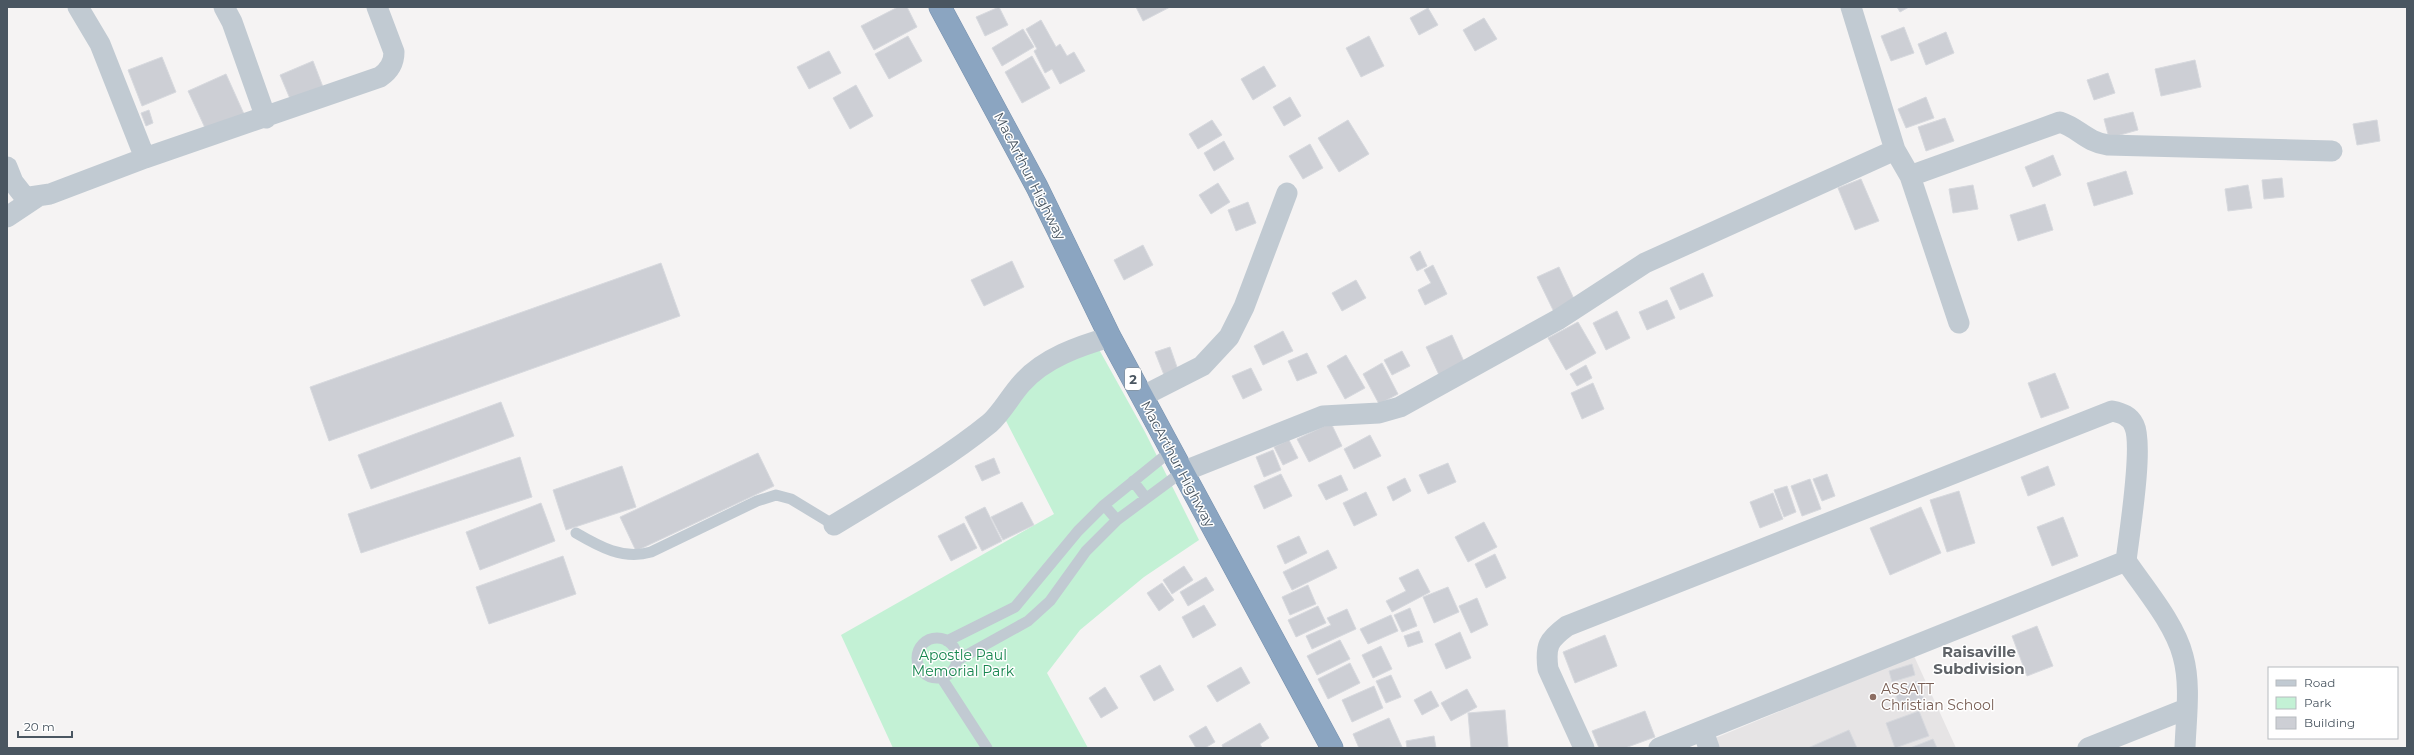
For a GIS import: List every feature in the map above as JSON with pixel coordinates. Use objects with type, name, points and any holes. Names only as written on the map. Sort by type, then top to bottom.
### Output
[{"type":"highway","name":"MacArthur Highway","points":[[940,7],[1037,187],[1110,338],[1143,396],[1182,472],[1332,748]]},
{"type":"street","points":[[78,7],[100,44],[145,158]]},
{"type":"street","points":[[224,7],[232,22],[266,118]]},
{"type":"street","points":[[7,167],[13,182],[21,194],[36,197],[50,194],[145,158],[266,118],[385,74],[392,64],[394,52],[377,7]]},
{"type":"street","points":[[1851,7],[1895,150],[1910,176],[1959,323]]},
{"type":"street","points":[[1910,176],[2060,122],[2074,128],[2088,140],[2108,145],[2332,151]]},
{"type":"street","points":[[1182,472],[1323,416],[1379,413],[1400,407],[1558,319],[1645,263],[1895,150]]},
{"type":"street","points":[[1143,396],[1202,366],[1230,337],[1244,307],[1287,193]]},
{"type":"street","points":[[7,217],[36,197]]},
{"type":"street","points":[[834,525],[917,474],[991,422],[1022,382],[1035,370],[1085,345],[1110,338]]},
{"type":"street","points":[[1584,748],[1548,669],[1546,657],[1547,646],[1552,638],[1567,626],[2112,412],[2125,415],[2130,419],[2137,434],[2138,454],[2126,561],[2176,635],[2183,655],[2187,675],[2185,748]]},
{"type":"street","points":[[1659,748],[1706,739],[2126,561]]},
{"type":"street","points":[[2088,748],[2186,709]]},
{"type":"lane","points":[[947,641],[956,653],[954,668],[942,677],[934,677],[921,669],[917,655],[925,642],[932,638],[947,641],[1015,607],[1078,530],[1104,505],[1172,450]]},
{"type":"lane","points":[[956,661],[1028,621],[1050,601],[1086,551],[1117,520],[1182,472]]},
{"type":"lane","points":[[1133,481],[1146,498]]},
{"type":"lane","points":[[576,533],[615,552],[639,555],[651,552],[757,501],[776,495],[791,499],[834,525]]},
{"type":"lane","points":[[1104,505],[1117,520]]},
{"type":"lane","points":[[1015,607],[1028,621]]},
{"type":"lane","points":[[942,677],[987,748]]},
{"type":"shaded area","name":"ASSATT Christian School","points":[[1914,656],[1956,748],[1717,748],[1713,739]]},
{"type":"green space","name":"Apostle Paul Memorial Park","points":[[1096,344],[1145,432],[1199,540],[1144,577],[1080,630],[1047,673],[1088,748],[893,748],[841,635],[1054,514],[1004,417],[1036,375]]},
{"type":"building","points":[[898,7],[907,7],[917,27],[874,50],[861,26]]},
{"type":"building","points":[[999,7],[1008,25],[985,36],[976,17]]},
{"type":"building","points":[[1136,7],[1170,7],[1143,21]]},
{"type":"building","points":[[1897,7],[1909,7],[1900,12]]},
{"type":"building","points":[[1428,8],[1438,25],[1419,35],[1410,18]]},
{"type":"building","points":[[1484,18],[1497,39],[1475,51],[1463,30]]},
{"type":"building","points":[[1041,20],[1056,47],[1060,44],[1067,56],[1074,52],[1085,71],[1060,84],[1052,69],[1045,73],[1034,51],[1037,49],[1026,29]]},
{"type":"building","points":[[1904,27],[1914,53],[1891,61],[1881,36]]},
{"type":"building","points":[[1023,29],[1034,47],[1002,66],[992,48]]},
{"type":"building","points":[[1946,32],[1954,53],[1926,65],[1918,44]]},
{"type":"building","points":[[908,36],[922,61],[889,79],[875,54]]},
{"type":"building","points":[[1369,36],[1384,66],[1361,77],[1346,48]]},
{"type":"building","points":[[829,51],[841,73],[809,89],[797,67]]},
{"type":"building","points":[[1032,56],[1050,88],[1022,103],[1005,72]]},
{"type":"building","points":[[162,57],[176,92],[142,106],[128,70]]},
{"type":"building","points":[[2195,60],[2201,87],[2161,96],[2155,69]]},
{"type":"building","points":[[313,61],[323,87],[291,101],[280,75]]},
{"type":"building","points":[[1264,66],[1276,86],[1253,100],[1241,79]]},
{"type":"building","points":[[2108,73],[2115,93],[2094,100],[2087,80]]},
{"type":"building","points":[[226,74],[244,114],[206,130],[188,91]]},
{"type":"building","points":[[856,85],[873,116],[850,129],[833,98]]},
{"type":"building","points":[[1290,97],[1301,116],[1284,126],[1273,107]]},
{"type":"building","points":[[1926,97],[1934,118],[1906,128],[1898,109]]},
{"type":"building","points":[[149,110],[153,123],[146,126],[141,113]]},
{"type":"building","points":[[2133,112],[2138,130],[2109,138],[2104,119]]},
{"type":"building","points":[[1945,118],[1954,141],[1926,151],[1918,127]]},
{"type":"building","points":[[1212,120],[1222,135],[1198,149],[1189,134]]},
{"type":"building","points":[[1348,120],[1369,154],[1339,172],[1318,138]]},
{"type":"building","points":[[2377,120],[2380,141],[2357,145],[2353,124]]},
{"type":"building","points":[[1224,141],[1234,159],[1214,171],[1204,153]]},
{"type":"building","points":[[1310,144],[1323,168],[1303,179],[1289,156]]},
{"type":"building","points":[[2053,155],[2061,175],[2033,187],[2025,167]]},
{"type":"building","points":[[2126,171],[2133,194],[2094,206],[2087,183]]},
{"type":"building","points":[[2282,178],[2284,197],[2264,199],[2262,180]]},
{"type":"building","points":[[1861,179],[1879,221],[1855,230],[1838,188]]},
{"type":"building","points":[[1218,183],[1230,202],[1211,214],[1199,195]]},
{"type":"building","points":[[1973,185],[1978,209],[1953,213],[1949,189]]},
{"type":"building","points":[[2248,185],[2252,208],[2228,211],[2225,189]]},
{"type":"building","points":[[1248,202],[1256,223],[1236,231],[1228,210]]},
{"type":"building","points":[[2045,204],[2053,230],[2018,241],[2010,215]]},
{"type":"building","points":[[1143,245],[1153,265],[1124,280],[1114,260]]},
{"type":"building","points":[[1420,251],[1427,266],[1417,271],[1410,257]]},
{"type":"building","points":[[1012,261],[1024,287],[984,306],[971,280]]},
{"type":"building","points":[[661,263],[680,316],[329,441],[310,387]]},
{"type":"building","points":[[1433,265],[1447,294],[1425,305],[1418,290],[1431,283],[1424,270]]},
{"type":"building","points":[[1559,267],[1575,301],[1554,312],[1537,277]]},
{"type":"building","points":[[1703,273],[1713,296],[1680,310],[1670,288]]},
{"type":"building","points":[[1356,280],[1366,298],[1342,311],[1332,293]]},
{"type":"building","points":[[1667,300],[1675,318],[1647,330],[1639,312]]},
{"type":"building","points":[[1617,311],[1630,338],[1606,350],[1593,323]]},
{"type":"building","points":[[1578,322],[1596,353],[1566,370],[1548,338]]},
{"type":"building","points":[[1283,331],[1293,351],[1263,365],[1254,346]]},
{"type":"building","points":[[1452,335],[1466,366],[1440,377],[1426,347]]},
{"type":"building","points":[[1170,347],[1178,370],[1164,375],[1155,352]]},
{"type":"building","points":[[1402,351],[1410,366],[1392,375],[1384,360]]},
{"type":"building","points":[[1307,353],[1317,373],[1297,381],[1288,361]]},
{"type":"building","points":[[1346,355],[1365,388],[1345,399],[1327,366]]},
{"type":"building","points":[[1382,363],[1398,394],[1379,404],[1363,374]]},
{"type":"building","points":[[1586,365],[1592,378],[1577,386],[1570,374]]},
{"type":"building","points":[[1251,368],[1262,390],[1243,399],[1232,376]]},
{"type":"building","points":[[2055,373],[2069,408],[2041,418],[2028,383]]},
{"type":"building","points":[[1593,383],[1604,409],[1582,419],[1571,393]]},
{"type":"building","points":[[501,402],[514,436],[371,489],[358,455]]},
{"type":"building","points":[[1331,423],[1342,446],[1309,462],[1297,439]]},
{"type":"building","points":[[1370,435],[1381,456],[1354,469],[1344,449]]},
{"type":"building","points":[[1289,440],[1298,458],[1283,465],[1274,447]]},
{"type":"building","points":[[1273,450],[1281,470],[1264,477],[1256,457]]},
{"type":"building","points":[[758,453],[774,486],[636,551],[620,517]]},
{"type":"building","points":[[520,457],[532,497],[361,553],[348,514]]},
{"type":"building","points":[[994,458],[1000,473],[982,481],[975,466]]},
{"type":"building","points":[[1448,463],[1456,482],[1428,494],[1419,475]]},
{"type":"building","points":[[622,466],[636,507],[566,530],[553,490]]},
{"type":"building","points":[[2048,466],[2055,485],[2028,496],[2021,477]]},
{"type":"building","points":[[1281,474],[1292,496],[1264,509],[1254,486]]},
{"type":"building","points":[[1827,474],[1835,496],[1822,501],[1813,479]]},
{"type":"building","points":[[1341,475],[1348,490],[1326,500],[1318,485]]},
{"type":"building","points":[[1405,478],[1411,491],[1393,501],[1387,487]]},
{"type":"building","points":[[1810,479],[1821,509],[1802,516],[1791,486]]},
{"type":"building","points":[[1787,486],[1796,512],[1784,517],[1774,490]]},
{"type":"building","points":[[1959,491],[1975,543],[1947,552],[1930,500]]},
{"type":"building","points":[[1366,492],[1377,515],[1354,526],[1343,503]]},
{"type":"building","points":[[1773,493],[1783,519],[1760,528],[1750,502]]},
{"type":"building","points":[[1022,502],[1034,525],[1003,540],[991,517]]},
{"type":"building","points":[[541,503],[555,541],[480,570],[466,532]]},
{"type":"building","points":[[985,507],[1002,541],[982,551],[965,517]]},
{"type":"building","points":[[1921,507],[1941,553],[1890,575],[1870,528]]},
{"type":"building","points":[[2063,517],[2078,556],[2052,566],[2037,527]]},
{"type":"building","points":[[1484,522],[1497,547],[1468,562],[1455,537]]},
{"type":"building","points":[[964,523],[977,548],[951,561],[938,536]]},
{"type":"building","points":[[1299,536],[1307,553],[1285,564],[1277,546]]},
{"type":"building","points":[[1328,550],[1337,568],[1292,590],[1283,572]]},
{"type":"building","points":[[1495,554],[1506,578],[1486,588],[1475,564]]},
{"type":"building","points":[[563,556],[576,594],[489,624],[476,587]]},
{"type":"building","points":[[1184,566],[1193,580],[1172,594],[1163,580]]},
{"type":"building","points":[[1418,569],[1430,592],[1392,612],[1386,601],[1406,591],[1399,578]]},
{"type":"building","points":[[1206,577],[1214,590],[1188,606],[1180,592]]},
{"type":"building","points":[[1162,583],[1174,600],[1159,611],[1147,593]]},
{"type":"building","points":[[1308,585],[1316,604],[1290,615],[1282,597]]},
{"type":"building","points":[[1448,587],[1459,612],[1434,623],[1423,597]]},
{"type":"building","points":[[1477,598],[1488,625],[1471,633],[1459,606]]},
{"type":"building","points":[[1204,605],[1216,625],[1193,638],[1182,617]]},
{"type":"building","points":[[1318,606],[1326,623],[1296,637],[1288,620]]},
{"type":"building","points":[[1410,608],[1417,626],[1402,632],[1394,615]]},
{"type":"building","points":[[1347,609],[1356,629],[1312,649],[1306,636],[1331,625],[1327,618]]},
{"type":"building","points":[[1391,615],[1398,631],[1368,644],[1360,629]]},
{"type":"building","points":[[2037,626],[2053,666],[2027,676],[2012,636]]},
{"type":"building","points":[[1419,631],[1423,642],[1408,647],[1404,636]]},
{"type":"building","points":[[1460,632],[1471,658],[1446,669],[1435,644]]},
{"type":"building","points":[[1605,635],[1617,666],[1575,683],[1563,652]]},
{"type":"building","points":[[1340,640],[1350,659],[1317,675],[1307,656]]},
{"type":"building","points":[[1381,646],[1392,669],[1373,678],[1362,655]]},
{"type":"building","points":[[1350,663],[1360,683],[1328,699],[1318,679]]},
{"type":"building","points":[[1912,664],[1915,675],[1892,682],[1889,671]]},
{"type":"building","points":[[1160,665],[1174,690],[1154,701],[1140,676]]},
{"type":"building","points":[[1241,667],[1250,683],[1217,702],[1207,686]]},
{"type":"building","points":[[1391,675],[1401,697],[1386,703],[1376,681]]},
{"type":"building","points":[[1918,681],[1925,703],[1901,711],[1894,689]]},
{"type":"building","points":[[1374,686],[1383,708],[1352,722],[1342,700]]},
{"type":"building","points":[[1105,687],[1118,708],[1101,718],[1089,698]]},
{"type":"building","points":[[1467,689],[1477,707],[1451,721],[1441,703]]},
{"type":"building","points":[[1431,691],[1439,706],[1422,715],[1414,700]]},
{"type":"building","points":[[1505,710],[1508,747],[1471,748],[1468,713]]},
{"type":"building","points":[[1645,711],[1655,737],[1625,748],[1599,748],[1592,731]]},
{"type":"building","points":[[1919,711],[1929,736],[1895,748],[1886,723]]},
{"type":"building","points":[[1389,718],[1402,747],[1359,748],[1353,734]]},
{"type":"building","points":[[1260,723],[1269,738],[1260,744],[1262,748],[1223,748],[1222,745]]},
{"type":"building","points":[[1206,726],[1215,742],[1205,748],[1196,748],[1189,736]]},
{"type":"building","points":[[1849,730],[1857,748],[1808,748]]},
{"type":"building","points":[[1434,736],[1436,748],[1407,748],[1406,741]]},
{"type":"building","points":[[1933,739],[1937,748],[1910,748]]},
{"type":"place","name":"ASSATT Christian School","points":[[1873,697]]},
{"type":"district","name":"Raisaville Subdivision","points":[[1979,660]]}]
